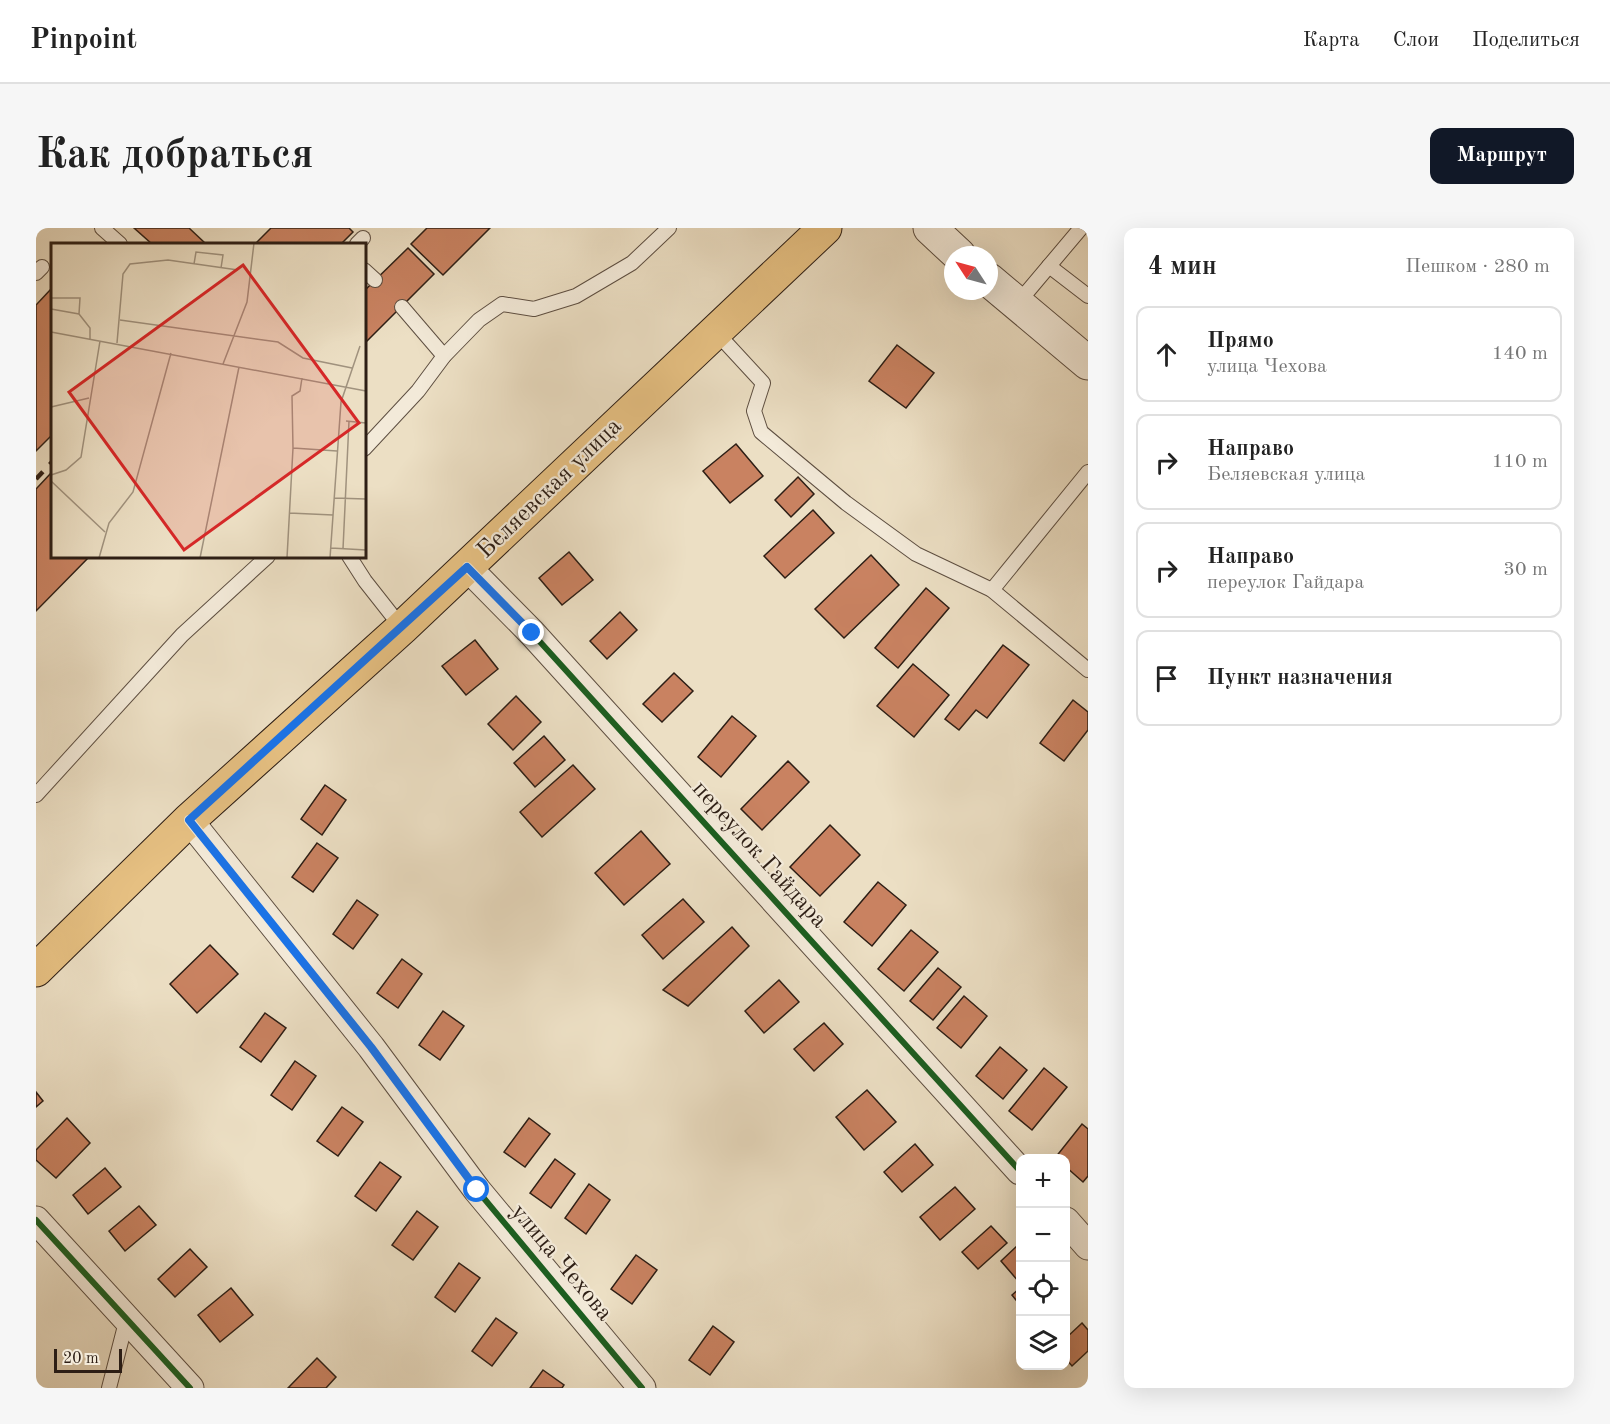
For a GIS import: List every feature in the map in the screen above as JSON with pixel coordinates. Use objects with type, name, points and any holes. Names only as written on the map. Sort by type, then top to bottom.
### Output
[{"type":"main road","name":"Беляевская улица","points":[[36,970],[189,820],[402,628],[825,228]]},
{"type":"street","points":[[930,228],[949,246]]},
{"type":"street","points":[[998,288],[1088,363]]},
{"type":"street","name":"переулок Гайдара","points":[[467,567],[532,633],[1016,1167]]},
{"type":"street","name":"улица Чехова","points":[[189,820],[371,1047],[477,1190],[642,1388]]},
{"type":"street","points":[[36,1220],[190,1388]]},
{"type":"street","points":[[1070,1226],[1088,1246]]},
{"type":"lane","points":[[102,228],[119,243]]},
{"type":"lane","points":[[366,447],[418,391],[444,356],[479,320],[502,304],[534,309],[576,296],[632,263],[669,228]]},
{"type":"lane","points":[[1017,304],[1081,228]]},
{"type":"lane","points":[[1049,266],[1088,296]]},
{"type":"lane","points":[[366,272],[375,280]]},
{"type":"lane","points":[[402,307],[444,356]]},
{"type":"lane","points":[[715,331],[763,383],[754,411],[761,432],[846,503],[916,554],[992,590],[1088,670]]},
{"type":"lane","points":[[992,590],[1088,472]]},
{"type":"lane","points":[[36,795],[182,635],[266,558]]},
{"type":"lane","points":[[350,558],[365,581],[402,628]]},
{"type":"lane","points":[[110,1388],[127,1318]]},
{"type":"building","points":[[134,228],[189,228],[205,243],[151,243]]},
{"type":"building","points":[[271,228],[349,228],[353,232],[342,243],[256,243]]},
{"type":"building","points":[[427,228],[490,228],[443,275],[411,244]]},
{"type":"building","points":[[408,248],[434,274],[366,342],[366,289]]},
{"type":"building","points":[[51,289],[51,436],[36,451],[36,305]]},
{"type":"building","points":[[897,345],[934,373],[906,408],[869,381]]},
{"type":"building","points":[[736,444],[763,476],[730,503],[703,471]]},
{"type":"building","points":[[51,473],[51,558],[88,558],[36,611],[36,489]]},
{"type":"building","points":[[798,477],[814,494],[791,517],[775,500]]},
{"type":"building","points":[[813,510],[834,533],[785,578],[764,556]]},
{"type":"building","points":[[569,552],[593,580],[562,605],[539,578]]},
{"type":"building","points":[[871,555],[899,585],[844,638],[815,609]]},
{"type":"building","points":[[926,588],[949,608],[898,668],[875,648]]},
{"type":"building","points":[[620,612],[637,630],[607,659],[590,641]]},
{"type":"building","points":[[475,640],[498,669],[466,695],[442,666]]},
{"type":"building","points":[[1003,645],[1029,665],[987,718],[976,710],[959,730],[945,719]]},
{"type":"building","points":[[913,664],[949,695],[914,737],[877,706]]},
{"type":"building","points":[[674,673],[693,691],[662,722],[643,704]]},
{"type":"building","points":[[516,696],[541,722],[513,750],[488,724]]},
{"type":"building","points":[[1073,700],[1088,712],[1088,730],[1064,761],[1040,743]]},
{"type":"building","points":[[732,716],[756,736],[721,777],[698,757]]},
{"type":"building","points":[[544,736],[565,760],[535,787],[514,763]]},
{"type":"building","points":[[788,761],[809,782],[762,830],[741,809]]},
{"type":"building","points":[[573,765],[595,789],[542,837],[520,812]]},
{"type":"building","points":[[325,785],[346,800],[322,835],[301,819]]},
{"type":"building","points":[[830,825],[860,855],[820,896],[790,867]]},
{"type":"building","points":[[641,831],[670,864],[624,905],[595,873]]},
{"type":"building","points":[[317,843],[338,858],[313,892],[292,877]]},
{"type":"building","points":[[878,882],[906,905],[872,946],[844,922]]},
{"type":"building","points":[[683,899],[704,922],[663,959],[642,935]]},
{"type":"building","points":[[357,900],[378,915],[353,949],[333,934]]},
{"type":"building","points":[[732,927],[749,946],[688,1006],[663,990]]},
{"type":"building","points":[[911,930],[938,952],[904,991],[878,969]]},
{"type":"building","points":[[210,945],[238,974],[197,1013],[170,984]]},
{"type":"building","points":[[402,959],[422,974],[398,1008],[377,993]]},
{"type":"building","points":[[938,968],[961,987],[933,1020],[910,1001]]},
{"type":"building","points":[[779,980],[799,1002],[764,1033],[745,1011]]},
{"type":"building","points":[[964,996],[987,1016],[961,1048],[937,1028]]},
{"type":"building","points":[[443,1011],[464,1026],[440,1060],[419,1045]]},
{"type":"building","points":[[265,1013],[286,1028],[261,1062],[240,1047]]},
{"type":"building","points":[[824,1023],[843,1044],[814,1071],[794,1049]]},
{"type":"building","points":[[1000,1047],[1027,1070],[1003,1099],[976,1076]]},
{"type":"building","points":[[295,1061],[316,1076],[292,1110],[271,1095]]},
{"type":"building","points":[[1044,1068],[1067,1087],[1032,1130],[1009,1111]]},
{"type":"building","points":[[867,1090],[896,1122],[864,1150],[836,1117]]},
{"type":"building","points":[[36,1092],[43,1101],[36,1107]]},
{"type":"building","points":[[342,1107],[363,1122],[338,1156],[317,1141]]},
{"type":"building","points":[[67,1118],[90,1143],[56,1178],[36,1160],[36,1150]]},
{"type":"building","points":[[529,1118],[550,1134],[525,1167],[504,1152]]},
{"type":"building","points":[[1082,1124],[1088,1129],[1088,1176],[1083,1182],[1070,1171],[1070,1154],[1058,1154]]},
{"type":"building","points":[[915,1144],[933,1165],[902,1192],[884,1172]]},
{"type":"building","points":[[555,1159],[575,1174],[551,1208],[530,1193]]},
{"type":"building","points":[[380,1162],[401,1177],[376,1211],[355,1196]]},
{"type":"building","points":[[105,1168],[121,1187],[88,1214],[73,1195]]},
{"type":"building","points":[[589,1184],[610,1200],[586,1234],[565,1218]]},
{"type":"building","points":[[955,1187],[975,1209],[940,1240],[920,1217]]},
{"type":"building","points":[[139,1206],[156,1225],[125,1251],[109,1231]]},
{"type":"building","points":[[417,1211],[438,1227],[413,1260],[392,1245]]},
{"type":"building","points":[[991,1226],[1007,1243],[978,1269],[962,1252]]},
{"type":"building","points":[[1016,1247],[1016,1278],[1001,1261]]},
{"type":"building","points":[[190,1249],[207,1267],[175,1297],[158,1279]]},
{"type":"building","points":[[636,1255],[657,1270],[632,1304],[611,1289]]},
{"type":"building","points":[[459,1263],[480,1278],[455,1312],[435,1297]]},
{"type":"building","points":[[231,1288],[253,1315],[220,1342],[198,1315]]},
{"type":"building","points":[[496,1318],[517,1333],[492,1366],[472,1351]]},
{"type":"building","points":[[1082,1323],[1088,1330],[1088,1351],[1072,1366],[1070,1364],[1070,1334]]},
{"type":"building","points":[[713,1326],[734,1342],[710,1375],[689,1360]]},
{"type":"building","points":[[317,1358],[336,1377],[326,1388],[288,1388]]},
{"type":"building","points":[[543,1370],[564,1385],[562,1388],[530,1388]]},
{"type":"railway","points":[[36,479],[51,463]]},
{"type":"cycle path","points":[[467,567],[532,633],[1016,1167]]},
{"type":"cycle path","points":[[189,820],[371,1047],[477,1190],[642,1388]]},
{"type":"cycle path","points":[[36,1220],[190,1388]]},
{"type":"route","points":[[477,1190],[371,1047],[189,820],[467,567],[532,633]]}]
